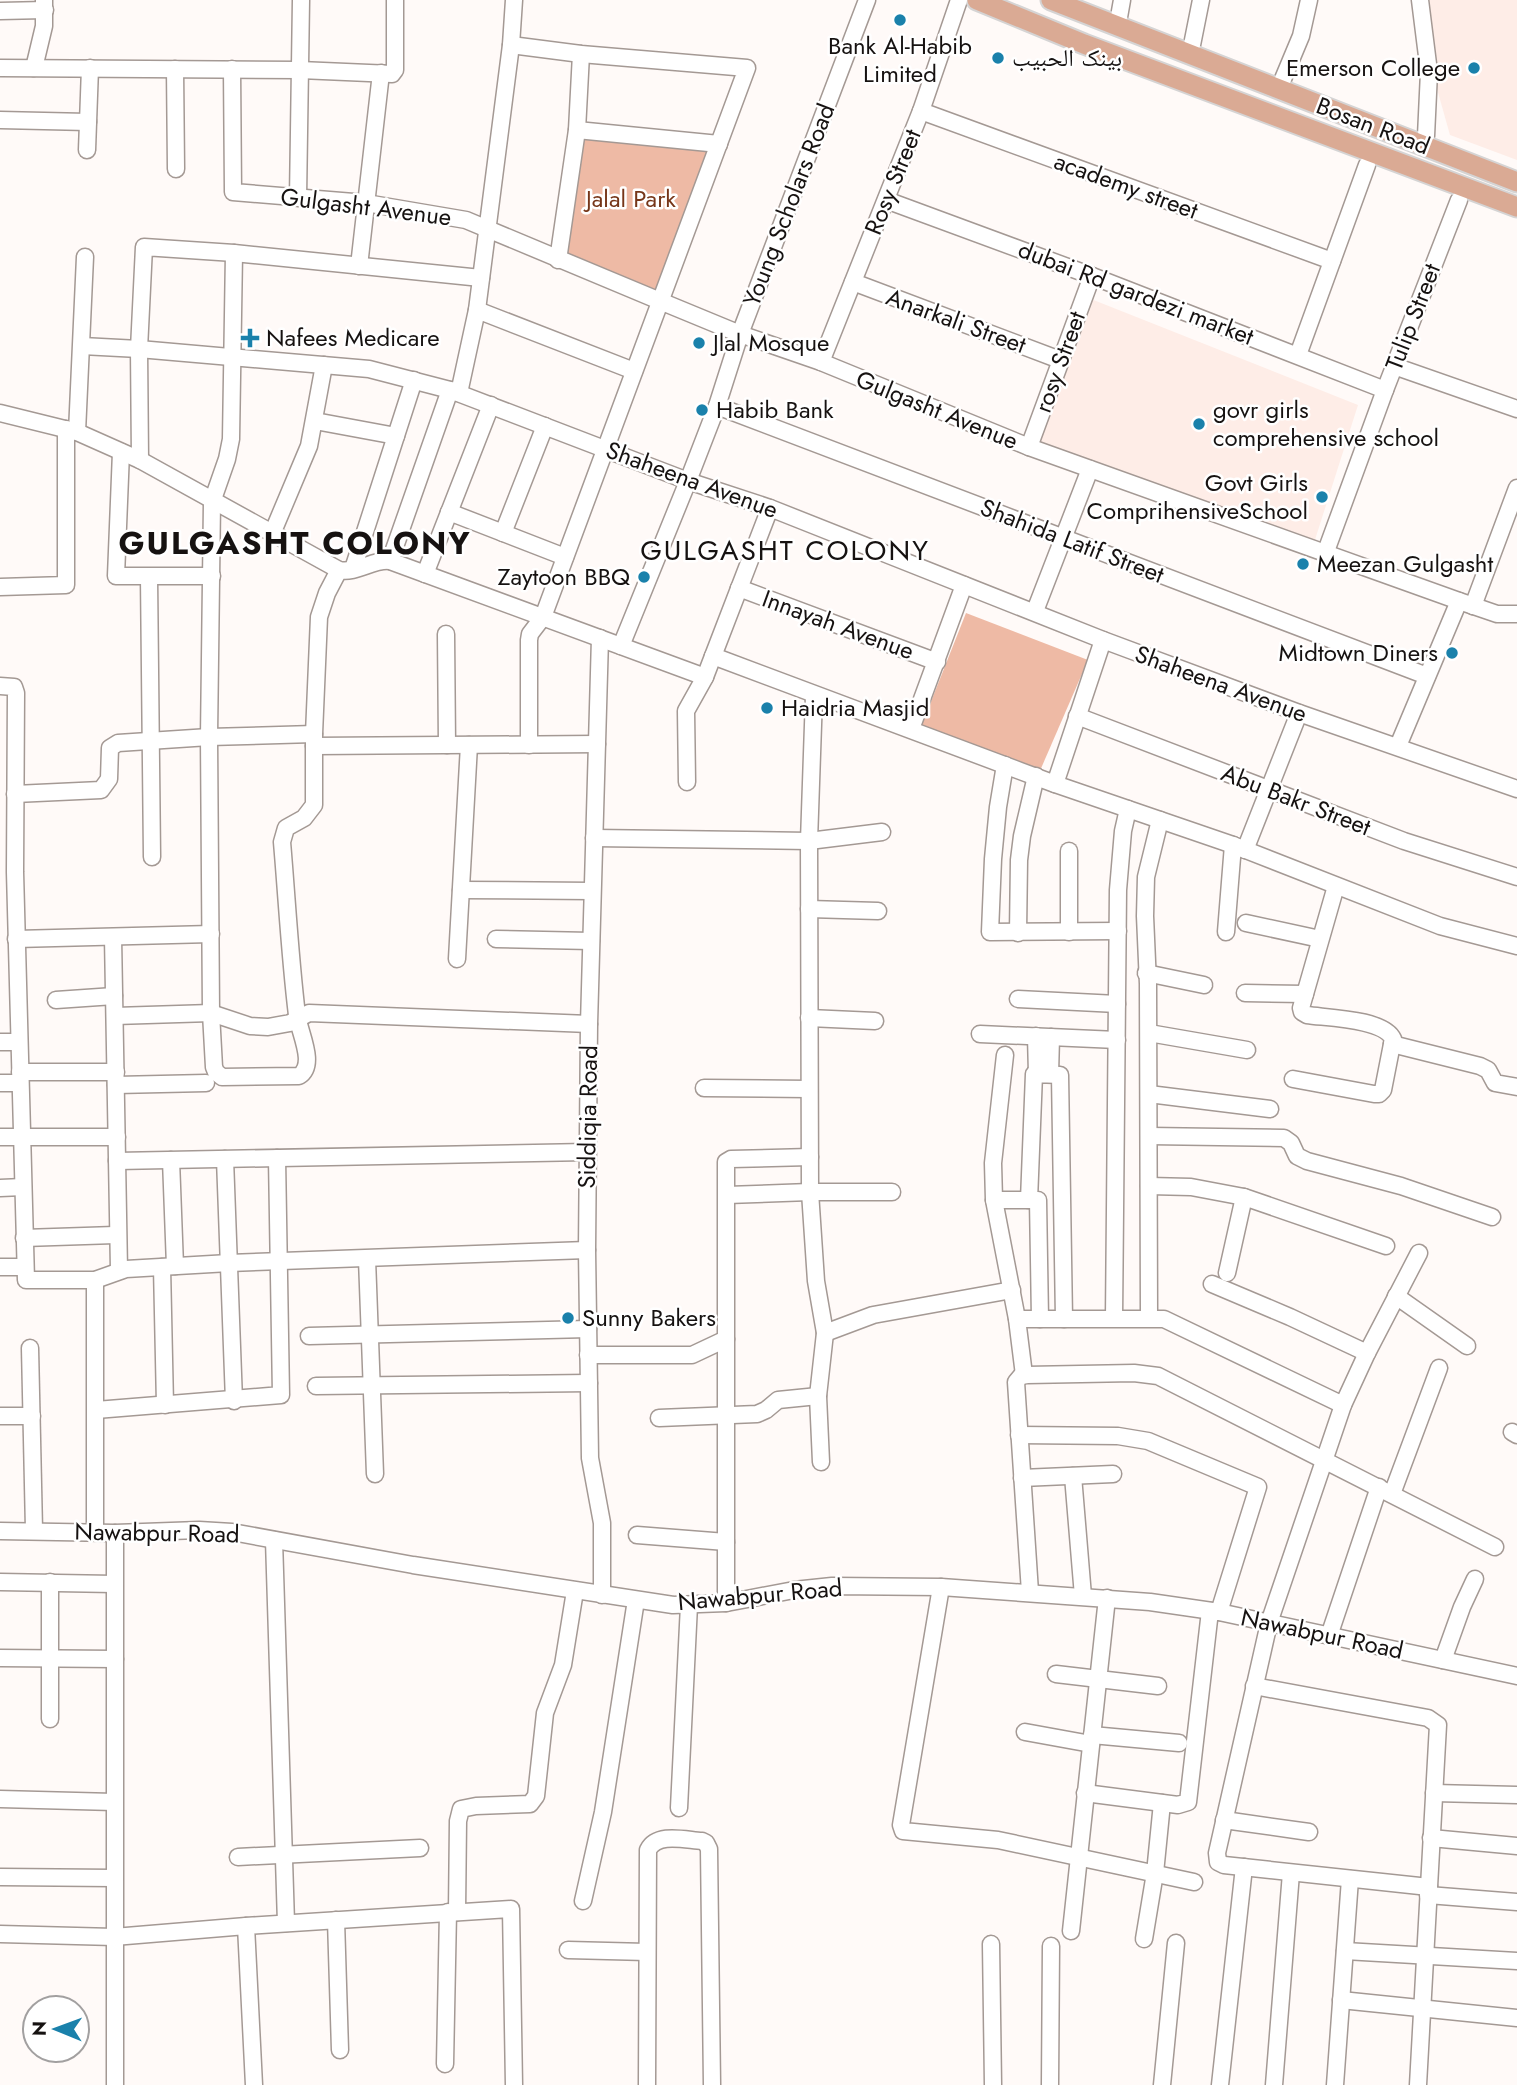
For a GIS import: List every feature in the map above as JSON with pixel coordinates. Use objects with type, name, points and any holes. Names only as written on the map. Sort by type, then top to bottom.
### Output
[{"type":"main road","name":"Bosan Road","points":[[977,0],[1084,44],[1517,207]]},
{"type":"main road","name":"Bosan Road","points":[[1051,0],[1287,86],[1517,182]]},
{"type":"main road","points":[[1084,44],[1095,18]]},
{"type":"main road","points":[[1283,118],[1287,86]]},
{"type":"street","points":[[298,198],[301,0]]},
{"type":"street","points":[[0,68],[300,69],[392,74],[395,70],[396,0]]},
{"type":"street","points":[[390,561],[455,392],[477,310],[511,45],[514,0]]},
{"type":"street","name":"Young Scholars Road","points":[[621,646],[717,406],[740,334],[867,0]]},
{"type":"street","name":"Rosy Street","points":[[821,362],[921,111],[959,0]]},
{"type":"street","points":[[1119,17],[1122,0]]},
{"type":"street","points":[[1192,45],[1201,0]]},
{"type":"street","points":[[1287,86],[1309,0]]},
{"type":"street","points":[[1420,0],[1429,72],[1426,136]]},
{"type":"street","points":[[0,11],[45,5],[44,26],[34,68]]},
{"type":"street","points":[[511,45],[581,54],[747,68],[543,617],[530,634],[529,745]]},
{"type":"street","points":[[558,260],[577,130],[581,54]]},
{"type":"street","points":[[87,150],[90,68]]},
{"type":"street","points":[[175,69],[176,169]]},
{"type":"street","name":"Gulgasht Avenue","points":[[232,69],[233,192],[366,203],[466,220],[660,302],[821,362],[1029,447],[1466,604],[1497,614],[1517,614]]},
{"type":"street","points":[[359,266],[381,73]]},
{"type":"street","name":"academy street","points":[[921,111],[1332,261]]},
{"type":"street","points":[[0,120],[88,122]]},
{"type":"street","points":[[577,130],[719,144]]},
{"type":"street","points":[[1298,355],[1367,165]]},
{"type":"street","name":"dubai Rd gardezi market","points":[[886,200],[1092,276],[1385,390]]},
{"type":"street","name":"Tulip Street","points":[[1325,554],[1458,200]]},
{"type":"street","points":[[140,460],[139,349],[144,247],[234,253],[481,278]]},
{"type":"street","points":[[234,253],[230,439],[227,459],[212,502],[209,737],[211,1013],[214,1067],[222,1077],[299,1076],[304,1074],[307,1067],[298,1018],[282,842],[286,828],[304,818],[314,805],[319,617],[327,593],[346,569],[414,380]]},
{"type":"street","points":[[0,587],[66,585],[72,430],[82,346],[85,257]]},
{"type":"street","name":"rosy Street","points":[[1029,447],[1092,276]]},
{"type":"street","name":"Anarkali Street","points":[[853,282],[1060,359]]},
{"type":"street","points":[[477,310],[634,372]]},
{"type":"street","name":"Shaheena Avenue","points":[[82,346],[369,369],[455,392],[688,481],[770,508],[1103,640],[1299,713],[1517,789]]},
{"type":"street","points":[[272,534],[309,446],[324,365]]},
{"type":"street","points":[[1394,366],[1517,409]]},
{"type":"street","points":[[425,574],[491,405]]},
{"type":"street","name":"Shahida Latif Street","points":[[717,406],[1427,676]]},
{"type":"street","points":[[0,413],[72,430],[140,460],[272,534],[346,569],[390,561],[705,677]]},
{"type":"street","points":[[315,421],[396,436]]},
{"type":"street","points":[[503,533],[545,426]]},
{"type":"street","points":[[121,452],[116,576],[212,576]]},
{"type":"street","points":[[1035,611],[1090,469]]},
{"type":"street","points":[[1398,746],[1427,676],[1466,604],[1517,488]]},
{"type":"street","points":[[687,782],[686,711],[705,677],[770,508]]},
{"type":"street","points":[[449,512],[565,557]]},
{"type":"street","points":[[149,577],[152,858]]},
{"type":"street","points":[[911,729],[964,585]]},
{"type":"street","name":"Innayah Avenue","points":[[739,588],[937,662]]},
{"type":"street","points":[[446,634],[447,745]]},
{"type":"street","name":"Siddiqia Road","points":[[600,639],[589,1024],[587,1250],[590,1458],[603,1544],[601,1595]]},
{"type":"street","points":[[1055,784],[1103,640]]},
{"type":"street","points":[[713,656],[1055,784],[1239,848],[1440,926],[1517,946]]},
{"type":"street","points":[[0,686],[14,687],[16,693],[11,947],[19,1042],[26,1280],[95,1280],[119,1270],[168,1266],[587,1250]]},
{"type":"street","points":[[814,696],[809,841],[810,1192],[816,1281],[825,1333],[818,1396],[821,1462]]},
{"type":"street","points":[[1226,932],[1239,848],[1269,790],[1299,713]]},
{"type":"street","name":"Abu Bakr Street","points":[[1077,716],[1404,841],[1517,877]]},
{"type":"street","points":[[15,794],[101,790],[109,779],[110,748],[113,745],[209,737],[447,745],[597,744]]},
{"type":"street","points":[[457,959],[468,745]]},
{"type":"street","points":[[1006,765],[995,833],[989,930],[993,933],[1118,931]]},
{"type":"street","points":[[1018,933],[1019,860],[1036,776]]},
{"type":"street","points":[[1114,1318],[1118,931],[1123,831],[1128,809]]},
{"type":"street","points":[[1149,1317],[1146,877],[1160,820]]},
{"type":"street","points":[[594,838],[809,841],[882,832]]},
{"type":"street","points":[[1069,851],[1069,932]]},
{"type":"street","points":[[1293,1079],[1379,1094],[1383,1090],[1392,1044],[1390,1034],[1373,1024],[1302,1012],[1301,1008],[1336,886]]},
{"type":"street","points":[[460,890],[592,891]]},
{"type":"street","points":[[809,909],[878,911]]},
{"type":"street","points":[[1246,923],[1320,939]]},
{"type":"street","points":[[11,947],[113,937],[211,934]]},
{"type":"street","points":[[113,937],[119,1270]]},
{"type":"street","points":[[496,939],[591,941]]},
{"type":"street","points":[[1146,973],[1204,985]]},
{"type":"street","points":[[1245,993],[1305,994]]},
{"type":"street","points":[[55,1000],[114,996]]},
{"type":"street","points":[[1018,999],[1117,1004]]},
{"type":"street","points":[[115,1016],[211,1013],[242,1024],[268,1027],[290,1023],[309,1013],[589,1024]]},
{"type":"street","points":[[809,1018],[875,1021]]},
{"type":"street","points":[[1149,1033],[1247,1050]]},
{"type":"street","points":[[980,1034],[1117,1040]]},
{"type":"street","points":[[1043,1037],[1044,1074]]},
{"type":"street","points":[[0,1042],[19,1042]]},
{"type":"street","points":[[1392,1044],[1480,1066],[1488,1070],[1495,1083],[1517,1087]]},
{"type":"street","points":[[1005,1055],[993,1163],[995,1200],[1017,1319],[1024,1375]]},
{"type":"street","points":[[1029,1200],[1034,1075],[1061,1076],[1064,1319]]},
{"type":"street","points":[[0,1083],[20,1078],[206,1083]]},
{"type":"street","points":[[704,1088],[810,1089]]},
{"type":"street","points":[[1149,1094],[1270,1110]]},
{"type":"street","points":[[1149,1136],[1284,1138],[1291,1143],[1297,1156],[1307,1161],[1401,1186],[1492,1217]]},
{"type":"street","points":[[0,1137],[117,1137]]},
{"type":"street","points":[[117,1161],[587,1152]]},
{"type":"street","points":[[726,1603],[728,1160],[810,1157]]},
{"type":"street","points":[[96,1410],[234,1401],[281,1395],[277,1158]]},
{"type":"street","points":[[225,1159],[234,1401]]},
{"type":"street","points":[[165,1405],[171,1160]]},
{"type":"street","points":[[1149,1186],[1191,1188],[1244,1197],[1386,1247]]},
{"type":"street","points":[[0,1188],[23,1187]]},
{"type":"street","points":[[727,1195],[892,1192]]},
{"type":"street","points":[[1227,1273],[1244,1197]]},
{"type":"street","points":[[995,1200],[1038,1202],[1040,1319]]},
{"type":"street","points":[[24,1238],[115,1235]]},
{"type":"street","points":[[1419,1253],[1343,1405],[1269,1623],[1224,1820],[1217,1853],[1218,1862],[1224,1865],[1517,1902]]},
{"type":"street","points":[[367,1259],[374,1474]]},
{"type":"street","points":[[0,1267],[24,1267]]},
{"type":"street","points":[[95,1280],[95,1532]]},
{"type":"street","points":[[1212,1284],[1367,1353]]},
{"type":"street","points":[[825,1333],[873,1315],[1012,1290]]},
{"type":"street","points":[[1396,1296],[1467,1346]]},
{"type":"street","points":[[1017,1319],[1164,1319],[1343,1405]]},
{"type":"street","points":[[309,1336],[588,1329]]},
{"type":"street","points":[[588,1355],[692,1354],[726,1339]]},
{"type":"street","points":[[30,1348],[34,1530]]},
{"type":"street","points":[[1329,1636],[1385,1490],[1439,1368]]},
{"type":"street","points":[[1030,1592],[1016,1382],[1024,1375],[1134,1373],[1158,1376],[1495,1547]]},
{"type":"street","points":[[316,1386],[589,1383]]},
{"type":"street","points":[[660,1418],[757,1414],[778,1400],[818,1396]]},
{"type":"street","points":[[0,1416],[32,1416]]},
{"type":"street","points":[[1019,1435],[1129,1437],[1148,1441],[1258,1487],[1215,1611],[1188,1802],[1178,1805],[1086,1793]]},
{"type":"street","points":[[1022,1478],[1113,1474]]},
{"type":"street","points":[[1073,1476],[1083,1596]]},
{"type":"street","name":"Nawabpur Road","points":[[0,1531],[232,1532],[575,1591],[689,1605],[726,1603],[821,1587],[941,1587],[1150,1602],[1215,1611],[1517,1676]]},
{"type":"street","points":[[115,1533],[115,2085]]},
{"type":"street","points":[[637,1535],[726,1542]]},
{"type":"street","points":[[274,1540],[286,1923]]},
{"type":"street","points":[[1443,1660],[1475,1579]]},
{"type":"street","points":[[0,1582],[114,1584]]},
{"type":"street","points":[[50,1582],[50,1719]]},
{"type":"street","points":[[941,1587],[901,1828],[906,1833],[998,1840],[1194,1882]]},
{"type":"street","points":[[446,2064],[458,1821],[461,1809],[530,1804],[536,1796],[545,1713],[563,1665],[575,1591]]},
{"type":"street","points":[[1071,1931],[1107,1598]]},
{"type":"street","points":[[583,1901],[603,1812],[636,1600]]},
{"type":"street","points":[[679,1808],[689,1605]]},
{"type":"street","points":[[0,1658],[115,1659]]},
{"type":"street","points":[[1056,1674],[1158,1685]]},
{"type":"street","points":[[1254,1686],[1435,1721],[1438,1725],[1418,2085]]},
{"type":"street","points":[[1025,1732],[1091,1739],[1179,1743]]},
{"type":"street","points":[[1434,1793],[1517,1795]]},
{"type":"street","points":[[0,1799],[114,1802]]},
{"type":"street","points":[[1144,1939],[1163,1803]]},
{"type":"street","points":[[1224,1820],[1309,1832]]},
{"type":"street","points":[[1432,1838],[1517,1846]]},
{"type":"street","points":[[647,2085],[648,1850],[661,1839],[704,1841],[709,1849],[712,2085]]},
{"type":"street","points":[[238,1857],[420,1848]]},
{"type":"street","points":[[1220,2085],[1244,1867]]},
{"type":"street","points":[[1274,2085],[1291,1872]]},
{"type":"street","points":[[0,1877],[114,1878]]},
{"type":"street","points":[[1335,2085],[1350,1879]]},
{"type":"street","points":[[0,1934],[114,1937],[511,1909],[514,2085]]},
{"type":"street","points":[[336,1920],[340,2050]]},
{"type":"street","points":[[246,1926],[254,2085]]},
{"type":"street","points":[[1162,2085],[1176,1943]]},
{"type":"street","points":[[991,1944],[993,2085]]},
{"type":"street","points":[[1049,2085],[1051,1946]]},
{"type":"street","points":[[568,1950],[648,1952]]},
{"type":"street","points":[[1345,1951],[1517,1961]]},
{"type":"street","points":[[1341,2000],[1517,2018]]},
{"type":"shaded area","name":"Emerson College","points":[[1412,0],[1517,0],[1517,160],[1450,135]]},
{"type":"shaded area","name":"govr girls comprehensive school","points":[[1091,299],[1358,405],[1313,546],[1039,444]]},
{"type":"green space","name":"Jalal Park","points":[[577,130],[719,144],[660,301],[558,260]]},
{"type":"green space","points":[[966,613],[1088,660],[1036,780],[917,737]]},
{"type":"place","name":"Bank Al-Habib Limited","points":[[900,20]]},
{"type":"place","name":"بينک الحبيب","points":[[998,58]]},
{"type":"place","name":"Emerson College","points":[[1474,68]]},
{"type":"place","name":"Nafees Medicare","points":[[250,338]]},
{"type":"place","name":"Jlal Mosque","points":[[699,343]]},
{"type":"place","name":"Habib Bank","points":[[702,410]]},
{"type":"place","name":"govr girls comprehensive school","points":[[1199,424]]},
{"type":"place","name":"Govt Girls ComprihensiveSchool","points":[[1322,497]]},
{"type":"place","name":"Meezan Gulgasht","points":[[1303,564]]},
{"type":"place","name":"Zaytoon BBQ","points":[[644,577]]},
{"type":"place","name":"Midtown Diners","points":[[1452,653]]},
{"type":"place","name":"Haidria Masjid","points":[[767,708]]},
{"type":"place","name":"Sunny Bakers","points":[[568,1318]]},
{"type":"district","name":"GULGASHT COLONY","points":[[295,543]]},
{"type":"district","name":"GULGASHT COLONY","points":[[785,550]]}]
